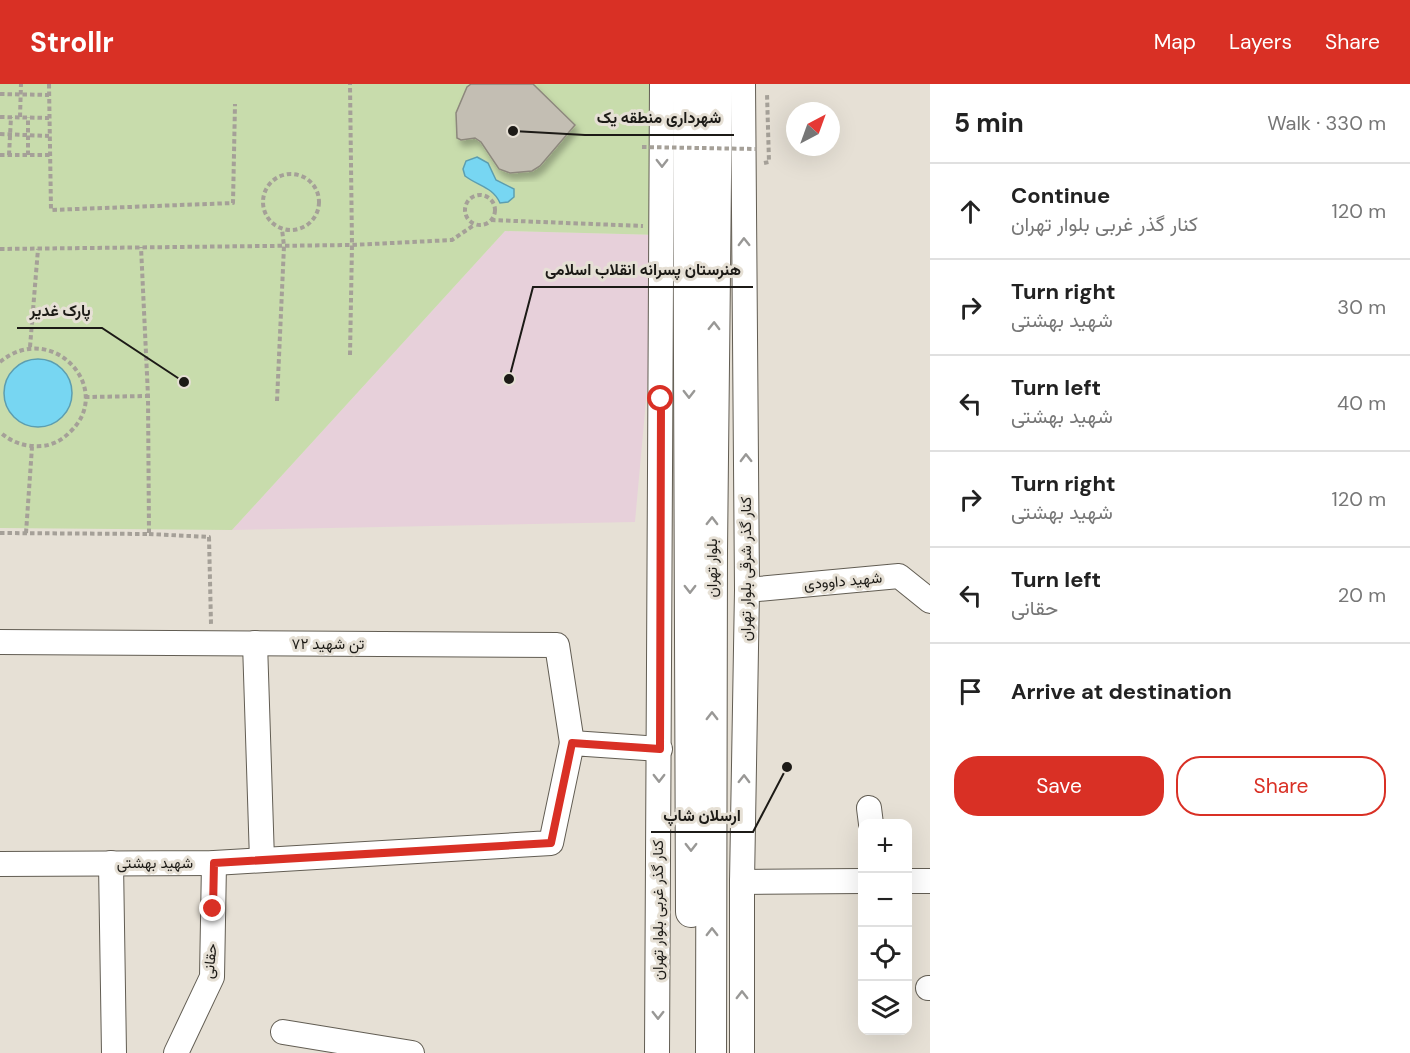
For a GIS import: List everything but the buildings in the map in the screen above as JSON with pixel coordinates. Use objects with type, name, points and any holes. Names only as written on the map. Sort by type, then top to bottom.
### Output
[{"type":"main road","name":"بلوار تهران","points":[[688,84],[691,1053]]},
{"type":"main road","name":"بلوار تهران","points":[[711,1053],[712,551],[717,84]]},
{"type":"street","name":"کنار گذر غربی بلوار تهران","points":[[657,1053],[662,84]]},
{"type":"street","name":"کنار گذر شرقی بلوار تهران","points":[[742,1053],[742,882],[747,590],[743,84]]},
{"type":"street","name":"شهید داوودی","points":[[747,590],[899,576],[930,602]]},
{"type":"street","name":"۷۲ تن شهید","points":[[0,642],[557,645],[572,743]]},
{"type":"street","points":[[255,643],[262,860]]},
{"type":"street","points":[[572,743],[660,749]]},
{"type":"street","name":"شهید بهشتی","points":[[0,864],[214,863],[551,843],[572,743]]},
{"type":"street","points":[[111,863],[114,1053]]},
{"type":"street","name":"حقانی","points":[[176,1053],[212,977],[214,863]]},
{"type":"street","points":[[742,882],[858,881]]},
{"type":"street","points":[[912,881],[930,881]]},
{"type":"street","points":[[283,1032],[412,1053]]},
{"type":"path","points":[[20,117],[21,84]]},
{"type":"path","points":[[49,84],[51,210],[233,203],[235,104]]},
{"type":"path","points":[[350,84],[352,245],[350,354]]},
{"type":"path","points":[[757,163],[769,162],[766,84]]},
{"type":"path","points":[[0,94],[49,95]]},
{"type":"path","points":[[0,117],[50,118]]},
{"type":"path","points":[[9,155],[11,117]]},
{"type":"path","points":[[27,155],[28,117]]},
{"type":"path","points":[[0,135],[50,136]]},
{"type":"path","points":[[642,147],[757,149]]},
{"type":"path","points":[[0,155],[50,155]]},
{"type":"path","points":[[287,174],[299,176],[310,182],[317,192],[319,204],[315,216],[307,226],[295,230],[282,229],[272,223],[265,212],[264,194],[266,188],[275,179],[287,174]]},
{"type":"path","points":[[474,225],[465,215],[464,209],[466,203],[476,195],[488,198],[493,203],[492,220]]},
{"type":"path","points":[[0,249],[352,245],[452,240],[474,225],[486,224],[492,220],[661,226]]},
{"type":"path","points":[[277,401],[284,246],[282,229]]},
{"type":"path","points":[[141,247],[148,396],[149,534]]},
{"type":"path","points":[[30,347],[38,249]]},
{"type":"path","points":[[0,362],[15,351],[30,347],[47,348],[62,355],[74,366],[82,380],[85,397],[83,413],[75,427],[63,439],[48,445],[32,447],[15,443],[0,432]]},
{"type":"path","points":[[85,397],[148,396]]},
{"type":"path","points":[[26,533],[32,447]]},
{"type":"path","points":[[0,533],[149,534],[209,537],[211,643]]},
{"type":"shaded area","points":[[505,231],[661,235],[635,522],[232,530]]},
{"type":"green space","points":[[0,84],[651,84],[661,235],[505,231],[232,530],[0,528]]},
{"type":"water","points":[[477,157],[488,163],[496,180],[514,189],[514,197],[508,202],[500,203],[493,193],[465,176],[463,169],[466,161]]},
{"type":"water","points":[[38,359],[51,362],[62,369],[69,380],[72,393],[69,406],[62,417],[51,424],[38,427],[25,424],[14,417],[7,406],[4,393],[7,380],[14,369],[25,362]]},
{"type":"place","name":"شهرداری منطقه یک","points":[[513,131]]},
{"type":"place","name":"هنرستان پسرانه انقلاب اسلامی","points":[[509,379]]},
{"type":"place","name":"پارک غدیر","points":[[184,382]]},
{"type":"place","name":"ارسلان شاپ","points":[[787,767]]},
{"type":"route","points":[[213,909],[214,863],[551,843],[572,743],[660,749],[661,399]]}]
